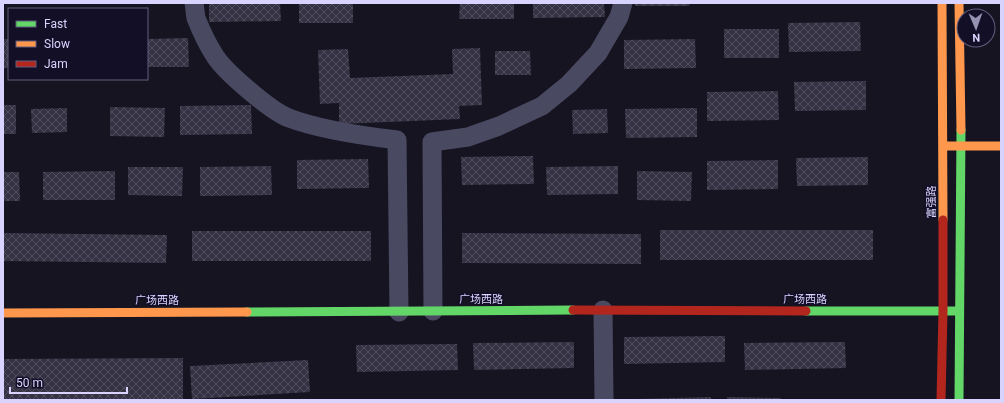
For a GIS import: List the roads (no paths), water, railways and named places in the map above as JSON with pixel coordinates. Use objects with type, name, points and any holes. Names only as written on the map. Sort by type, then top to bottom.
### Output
[{"type":"main road","name":"富强路","points":[[941,400],[943,311],[942,3]]},
{"type":"main road","points":[[959,3],[961,146],[959,400]]},
{"type":"main road","points":[[943,146],[1001,146]]},
{"type":"main road","name":"广场西路","points":[[3,312],[400,312],[603,310],[959,311]]},
{"type":"street","points":[[194,3],[196,18],[215,57],[263,102],[288,118],[373,137],[397,140],[400,312]]},
{"type":"street","points":[[433,311],[432,142],[468,136],[499,126],[542,106],[569,84],[598,53],[619,17],[622,3]]},
{"type":"street","points":[[603,310],[604,400]]}]
